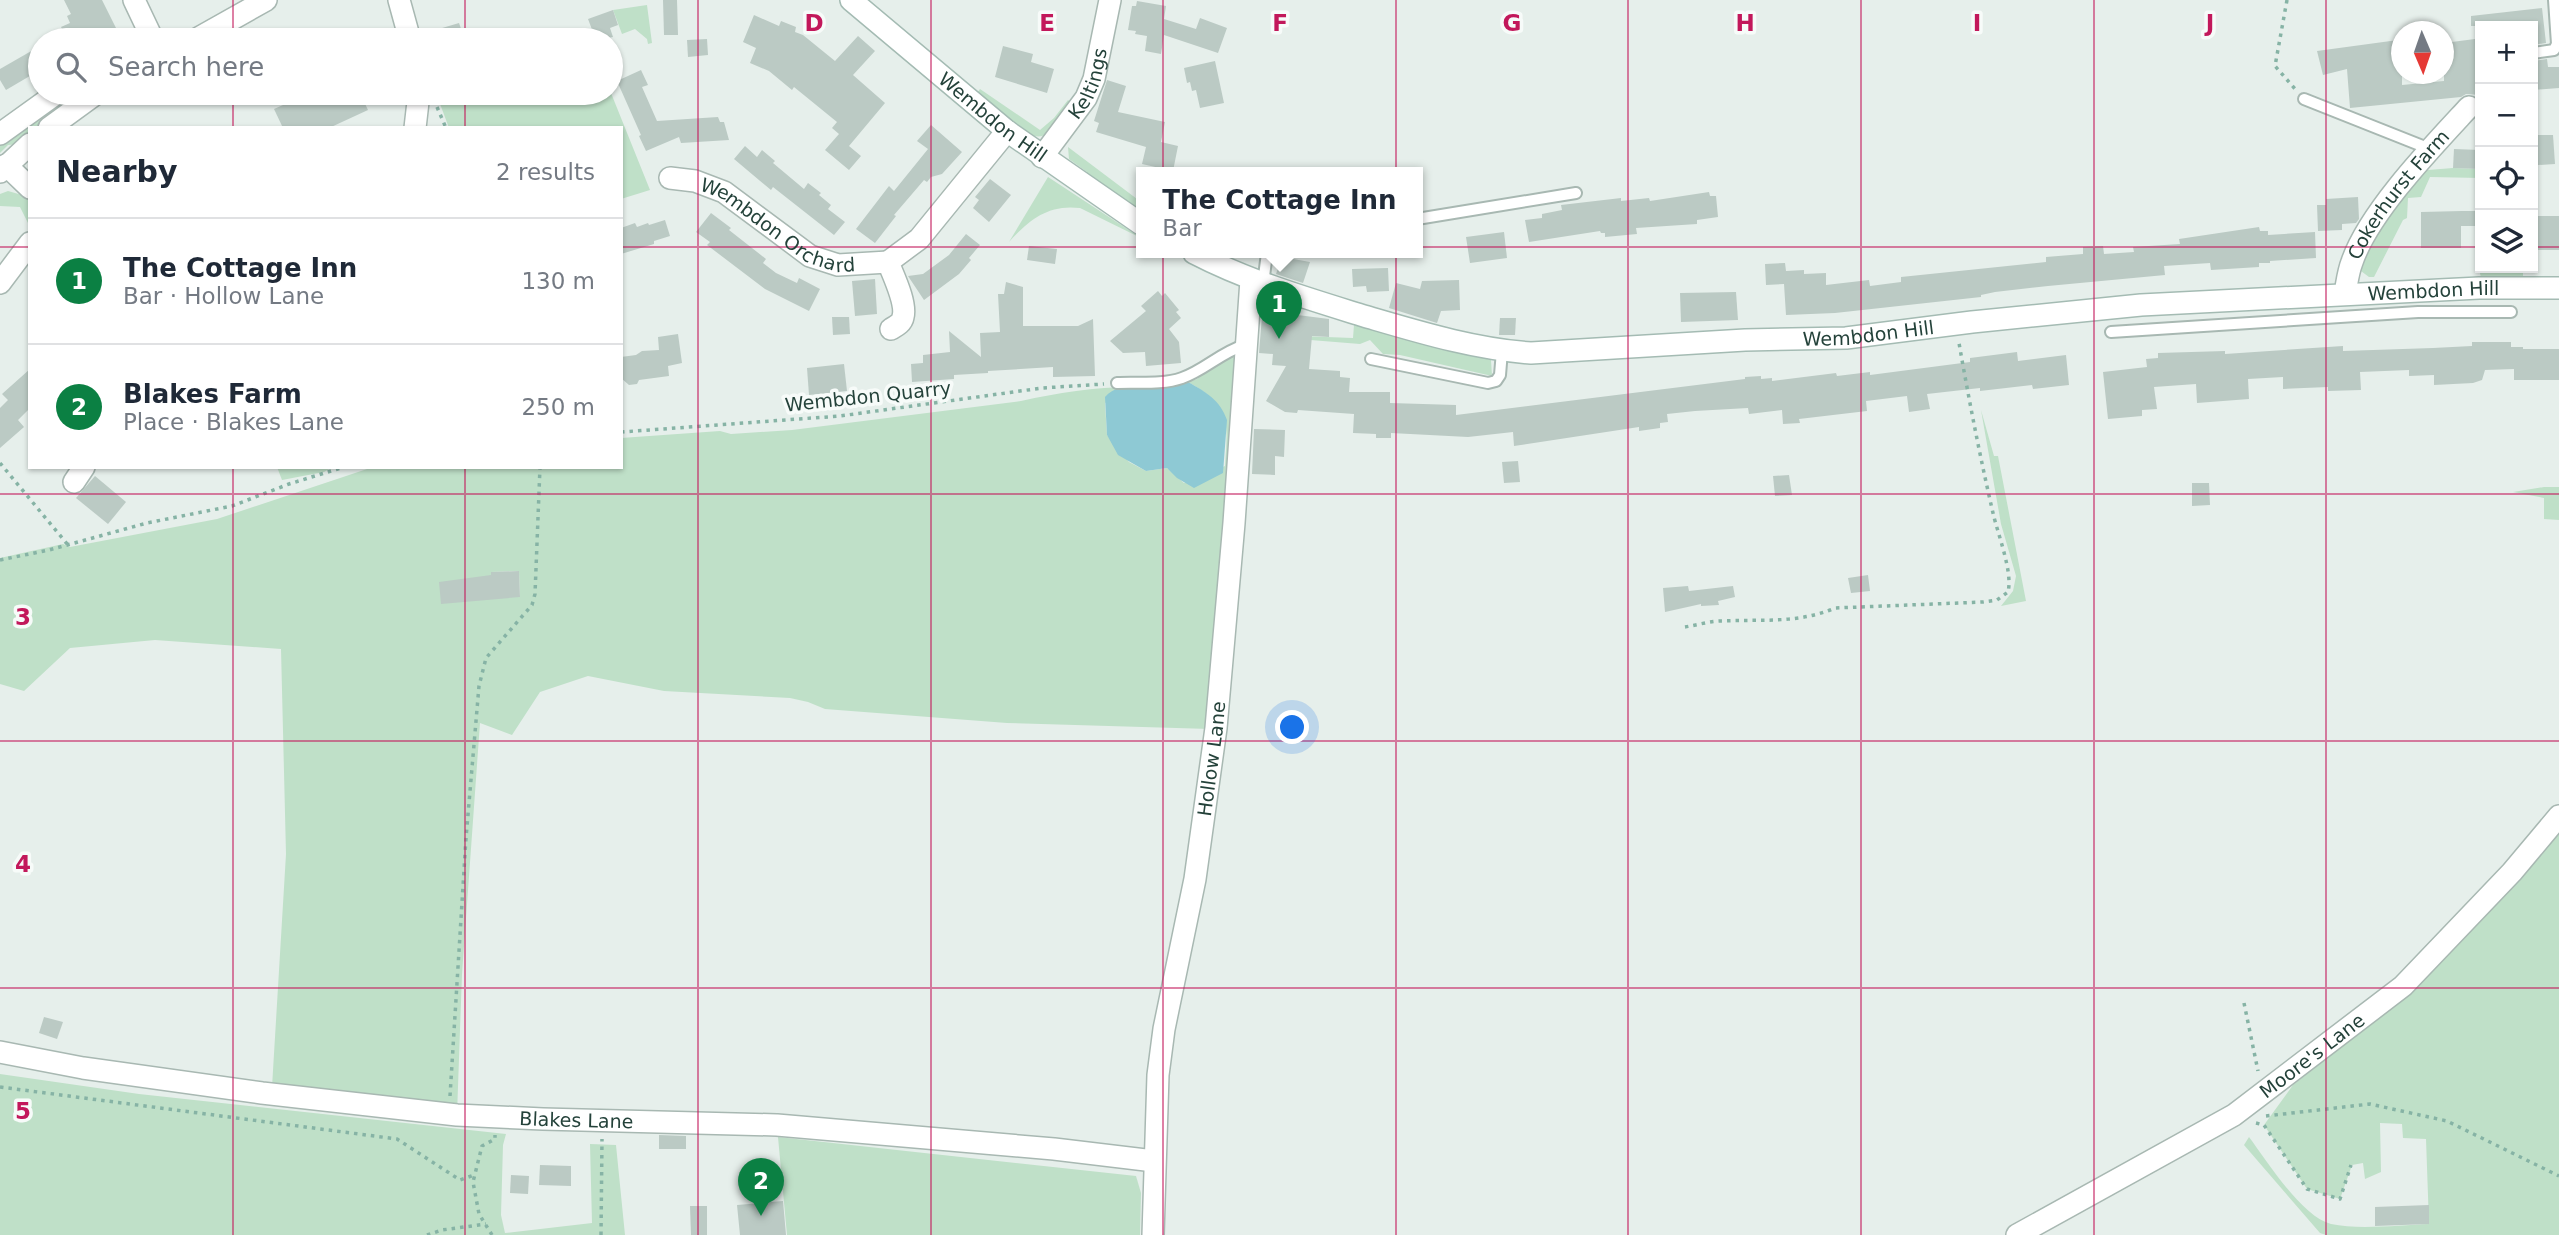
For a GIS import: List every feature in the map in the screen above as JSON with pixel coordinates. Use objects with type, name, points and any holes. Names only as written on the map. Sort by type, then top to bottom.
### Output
[{"type":"street","points":[[134,0],[146,28]]},
{"type":"street","points":[[216,28],[265,0]]},
{"type":"street","points":[[398,0],[406,28]]},
{"type":"street","name":"Wembdon Hill","points":[[851,0],[1007,131],[1136,220]]},
{"type":"street","name":"Keltings","points":[[1042,157],[1086,98],[1094,79],[1110,0]]},
{"type":"street","points":[[0,134],[40,105]]},
{"type":"street","points":[[52,126],[81,105]]},
{"type":"street","points":[[415,126],[418,105]]},
{"type":"street","name":"Cokerhurst Farm","points":[[2345,293],[2352,261],[2371,226],[2430,149],[2474,105]]},
{"type":"street","name":"Wembdon Orchard","points":[[670,178],[695,181],[724,192],[810,256],[838,265],[888,262],[919,239],[1007,131]]},
{"type":"street","points":[[28,146],[3,168],[28,187]]},
{"type":"street","points":[[0,283],[28,246]]},
{"type":"street","name":"Wembdon Hill","points":[[1205,258],[1257,282],[1400,327],[1502,351],[1560,352],[1745,340],[1846,338],[2124,307],[2345,293],[2559,288]]},
{"type":"street","name":"Wembdon Orchard","points":[[888,262],[903,308],[903,318],[899,325],[891,329]]},
{"type":"street","name":"Hollow Lane","points":[[1153,1235],[1156,1100],[1161,1052],[1197,867],[1216,728],[1234,523],[1245,345],[1257,282]]},
{"type":"street","name":"Moore's Lane","points":[[2017,1235],[2240,1111],[2403,986],[2512,872],[2559,816]]},
{"type":"street","name":"Blakes Lane","points":[[0,1052],[83,1068],[262,1093],[457,1115],[777,1125],[1003,1144],[1154,1161]]},
{"type":"lane","points":[[2538,52],[2550,51],[2556,47],[2554,0]]},
{"type":"lane","points":[[2304,99],[2430,149]]},
{"type":"lane","points":[[1423,218],[1576,193]]},
{"type":"lane","points":[[1257,282],[1265,258]]},
{"type":"lane","points":[[2478,312],[2479,288]]},
{"type":"lane","points":[[2234,300],[2236,326]]},
{"type":"lane","points":[[2124,307],[2127,332]]},
{"type":"lane","points":[[2111,332],[2236,326],[2418,312],[2511,312]]},
{"type":"lane","points":[[1117,383],[1183,378],[1228,350],[1245,345]]},
{"type":"lane","points":[[1371,359],[1488,383],[1496,381],[1500,375],[1502,351]]},
{"type":"path","points":[[2287,0],[2274,66],[2304,99]]},
{"type":"path","points":[[1685,627],[1720,621],[1778,621],[1820,614],[1835,608],[1983,602],[1997,600],[2008,593],[2009,578],[1993,514],[1956,324]]},
{"type":"path","name":"Wembdon Quarry","points":[[623,432],[840,416],[1051,387],[1117,383]]},
{"type":"path","points":[[0,463],[68,545]]},
{"type":"path","points":[[0,560],[147,523],[232,506],[338,469]]},
{"type":"path","points":[[457,1115],[450,1095],[466,838],[479,686],[486,658],[532,605],[535,594],[540,469]]},
{"type":"path","points":[[2244,1003],[2263,1094]]},
{"type":"path","points":[[0,1087],[397,1139],[460,1180],[474,1175]]},
{"type":"path","points":[[2240,1111],[2268,1117],[2371,1104],[2447,1121],[2559,1176]]},
{"type":"path","points":[[2240,1111],[2264,1125],[2307,1189],[2340,1199],[2351,1165]]},
{"type":"path","points":[[492,1235],[479,1214],[472,1182],[482,1146],[495,1139],[496,1117]]},
{"type":"path","points":[[601,1235],[602,1121]]},
{"type":"path","points":[[427,1235],[442,1230],[486,1224]]},
{"type":"green space","points":[[647,5],[652,43],[648,44],[647,39],[635,29],[623,34],[623,28],[620,28],[613,10]]},
{"type":"green space","points":[[980,89],[1040,130],[1068,100],[1072,103],[1051,131],[1035,136],[1017,127],[999,113],[977,93]]},
{"type":"green space","points":[[53,105],[64,105],[37,126],[28,126],[28,136],[18,144],[8,145],[0,153],[0,143]]},
{"type":"green space","points":[[440,105],[616,105],[650,190],[623,198],[623,126],[448,126]]},
{"type":"green space","points":[[1068,147],[1136,198],[1136,209],[1086,176],[1087,172],[1069,159]]},
{"type":"green space","points":[[2475,169],[2475,178],[2430,177],[2421,197],[2408,198],[2407,218],[2403,220],[2374,277],[2369,277],[2361,271],[2362,256],[2418,174],[2428,170]]},
{"type":"green space","points":[[1048,177],[1136,235],[1080,208],[1069,207],[1040,215],[1009,242]]},
{"type":"green space","points":[[8,191],[22,195],[28,200],[28,223],[20,207],[0,206],[0,194]]},
{"type":"green space","points":[[2480,273],[2523,273],[2523,278],[2481,278]]},
{"type":"green space","points":[[1354,325],[1491,360],[1492,376],[1400,355],[1383,354],[1370,340],[1360,344],[1298,339],[1299,336],[1353,338]]},
{"type":"green space","points":[[1228,355],[1235,356],[1210,729],[1007,723],[825,709],[790,698],[664,691],[588,676],[540,692],[512,735],[480,723],[462,974],[457,1115],[272,1087],[286,854],[281,649],[155,640],[70,648],[24,691],[0,684],[0,558],[63,544],[70,547],[217,519],[367,469],[623,469],[623,438],[720,431],[731,434],[792,430],[1104,388],[1132,387],[1105,403],[1107,435],[1129,462],[1146,471],[1167,468],[1184,483],[1225,466],[1227,437],[1224,416],[1219,407],[1188,382],[1197,379]],"holes":[[[519,571],[520,597],[491,572]]]},
{"type":"green space","points":[[1981,410],[1994,456],[1998,456],[2026,601],[2001,606],[2013,591],[2016,576],[2001,524]]},
{"type":"green space","points":[[278,469],[329,469],[324,472],[282,480]]},
{"type":"green space","points":[[2559,487],[2559,520],[2544,519],[2544,498],[2513,492]]},
{"type":"green space","points":[[2559,829],[2559,1235],[2320,1233],[2244,1145],[2249,1137],[2297,1200],[2308,1211],[2331,1224],[2366,1227],[2429,1224],[2426,1139],[2403,1138],[2402,1124],[2380,1123],[2381,1172],[2365,1179],[2363,1163],[2352,1165],[2340,1199],[2307,1189],[2264,1125],[2293,1085],[2411,993]]},
{"type":"green space","points":[[0,1074],[139,1094],[506,1134],[503,1145],[501,1215],[505,1233],[592,1223],[590,1144],[616,1145],[625,1235],[0,1235]]},
{"type":"green space","points":[[778,1137],[1136,1176],[1141,1193],[1140,1235],[787,1235]]},
{"type":"water","points":[[1188,382],[1216,402],[1227,420],[1223,473],[1194,488],[1167,468],[1146,471],[1118,455],[1107,435],[1105,397],[1112,391],[1128,386],[1163,387]]},
{"type":"building","points":[[64,0],[102,0],[116,28],[62,28],[70,23],[67,16],[71,14]]},
{"type":"building","points":[[663,0],[677,0],[678,35],[664,35]]},
{"type":"building","points":[[1137,1],[1166,6],[1164,19],[1196,29],[1200,18],[1227,28],[1218,53],[1164,35],[1161,54],[1145,51],[1147,36],[1128,30],[1132,6],[1136,6]]},
{"type":"building","points":[[2542,8],[2546,43],[2538,44],[2538,21],[2475,21],[2475,26],[2471,26],[2471,16]]},
{"type":"building","points":[[613,10],[618,25],[591,28],[588,19]]},
{"type":"building","points":[[754,15],[779,26],[781,21],[796,27],[795,32],[803,35],[835,61],[858,36],[875,51],[853,75],[885,103],[849,146],[861,156],[849,170],[825,150],[839,134],[832,128],[837,122],[794,87],[792,90],[769,71],[750,63],[756,48],[743,42]]},
{"type":"building","points":[[459,23],[461,28],[442,28]]},
{"type":"building","points":[[707,39],[708,55],[688,57],[687,40]]},
{"type":"building","points":[[2475,39],[2475,95],[2350,108],[2347,69],[2323,75],[2317,51],[2391,41],[2391,84],[2454,84],[2454,42]]},
{"type":"building","points":[[1003,46],[1033,54],[1031,62],[1054,69],[1047,93],[995,77]]},
{"type":"building","points":[[28,53],[28,77],[6,90],[0,80],[0,69]]},
{"type":"building","points":[[2547,59],[2548,67],[2559,67],[2559,88],[2538,90],[2538,60]]},
{"type":"building","points":[[1215,61],[1224,103],[1200,108],[1196,90],[1192,91],[1190,82],[1187,83],[1184,68]]},
{"type":"building","points":[[641,70],[648,85],[642,87],[657,121],[718,117],[720,122],[724,122],[729,140],[681,143],[679,137],[646,151],[623,94],[623,78]]},
{"type":"building","points":[[1107,80],[1126,86],[1118,112],[1165,122],[1161,142],[1178,146],[1174,167],[1142,164],[1146,147],[1096,132],[1099,123],[1094,121]]},
{"type":"building","points":[[283,105],[366,105],[368,110],[333,126],[282,126],[274,109]]},
{"type":"building","points":[[931,125],[962,152],[942,174],[931,177],[927,182],[924,180],[894,215],[896,216],[875,243],[856,229],[889,186],[894,191],[928,149],[917,141]]},
{"type":"building","points":[[2538,135],[2553,135],[2555,164],[2538,165]]},
{"type":"building","points":[[745,146],[757,157],[762,150],[804,189],[808,183],[821,193],[819,195],[831,205],[828,209],[845,222],[834,235],[773,187],[771,190],[734,159]]},
{"type":"building","points":[[2454,149],[2475,150],[2475,169],[2453,168]]},
{"type":"building","points":[[990,179],[1011,195],[989,222],[973,208],[979,200],[975,197]]},
{"type":"building","points":[[1709,192],[1710,196],[1716,196],[1718,217],[1697,220],[1697,224],[1636,228],[1637,234],[1605,237],[1605,233],[1600,231],[1529,242],[1525,220],[1542,218],[1542,214],[1562,210],[1561,205],[1621,198],[1621,201],[1649,198],[1650,201]]},
{"type":"building","points":[[2358,197],[2359,219],[2356,223],[2342,224],[2342,230],[2318,231],[2317,205],[2326,205],[2326,199]]},
{"type":"building","points":[[2475,211],[2475,226],[2461,226],[2461,248],[2421,248],[2421,212]]},
{"type":"building","points":[[711,213],[766,259],[763,263],[776,273],[797,283],[799,278],[820,289],[809,311],[765,289],[707,245],[710,242],[696,232]]},
{"type":"building","points":[[2538,216],[2559,216],[2559,250],[2538,250]]},
{"type":"building","points":[[665,220],[670,236],[623,253],[623,227],[635,223],[637,227],[648,223],[649,225]]},
{"type":"building","points":[[2259,227],[2260,231],[2268,231],[2268,235],[2315,232],[2316,258],[2270,261],[2259,263],[2259,267],[2211,270],[2210,263],[2164,266],[2165,275],[1995,292],[1981,297],[1835,313],[1786,315],[1784,284],[1766,285],[1765,264],[1785,263],[1786,271],[1804,270],[1804,274],[1826,273],[1826,285],[1869,280],[1870,286],[1901,282],[1901,277],[2046,262],[2046,257],[2083,254],[2083,247],[2103,246],[2104,254],[2134,252],[2133,247],[2180,244],[2179,239]]},
{"type":"building","points":[[1504,232],[1507,258],[1470,263],[1466,237]]},
{"type":"building","points":[[966,234],[980,245],[969,258],[971,260],[959,274],[924,300],[908,276],[923,274],[949,255]]},
{"type":"building","points":[[1029,246],[1057,249],[1055,264],[1027,260]]},
{"type":"building","points":[[1282,258],[1310,262],[1303,283],[1276,274]]},
{"type":"building","points":[[1388,268],[1389,291],[1367,292],[1366,286],[1353,287],[1352,269]]},
{"type":"building","points":[[875,279],[877,314],[855,316],[852,281]]},
{"type":"building","points":[[1459,280],[1460,310],[1441,311],[1437,323],[1389,308],[1396,283],[1420,289],[1422,281]]},
{"type":"building","points":[[1006,282],[1023,287],[1023,326],[1078,326],[1093,319],[1095,376],[1053,377],[1053,367],[988,371],[954,375],[954,379],[912,382],[911,364],[923,363],[923,355],[950,352],[949,331],[981,357],[980,333],[1000,332],[998,294],[1004,294]]},
{"type":"building","points":[[1158,291],[1162,296],[1165,293],[1179,310],[1176,312],[1181,318],[1169,329],[1179,342],[1181,363],[1146,366],[1145,352],[1123,353],[1110,341],[1146,311],[1141,306]]},
{"type":"building","points":[[1736,292],[1738,320],[1681,322],[1680,293]]},
{"type":"building","points":[[1267,311],[1329,319],[1329,337],[1312,336],[1309,369],[1340,371],[1340,377],[1350,378],[1349,392],[1390,392],[1390,403],[1456,405],[1456,415],[1745,377],[1761,376],[1761,379],[1772,378],[1772,381],[1836,373],[1837,376],[1870,372],[1870,375],[1970,362],[1970,358],[2017,352],[2018,361],[2066,355],[2069,385],[2033,389],[2032,385],[1980,391],[1980,388],[1927,394],[1930,409],[1909,412],[1907,396],[1866,401],[1867,411],[1799,419],[1800,423],[1783,424],[1782,410],[1749,414],[1748,408],[1667,414],[1668,422],[1660,423],[1660,428],[1639,431],[1639,427],[1514,446],[1513,432],[1468,437],[1391,433],[1391,438],[1376,438],[1376,434],[1353,433],[1354,414],[1298,410],[1297,413],[1285,412],[1266,401],[1286,366],[1272,365],[1273,354],[1259,353],[1262,316]]},
{"type":"building","points":[[832,317],[849,317],[850,334],[833,335]]},
{"type":"building","points":[[1500,318],[1516,318],[1515,335],[1499,335]]},
{"type":"building","points":[[678,334],[682,363],[668,366],[669,376],[639,380],[637,384],[629,385],[623,380],[623,357],[642,351],[659,350],[658,337]]},
{"type":"building","points":[[2472,342],[2511,342],[2511,347],[2523,349],[2559,349],[2559,380],[2514,380],[2514,369],[2485,370],[2482,380],[2473,383],[2434,385],[2434,375],[2409,376],[2409,370],[2360,372],[2361,390],[2328,391],[2328,387],[2283,389],[2283,377],[2248,379],[2249,399],[2197,403],[2196,384],[2154,387],[2157,409],[2142,410],[2142,416],[2108,419],[2103,372],[2147,367],[2146,359],[2158,358],[2158,353],[2225,351],[2225,354],[2343,346],[2343,351],[2433,348],[2472,346]]},
{"type":"building","points":[[844,364],[847,391],[809,395],[807,368]]},
{"type":"building","points":[[28,371],[28,410],[18,420],[24,427],[0,448],[0,408],[8,400],[2,394]]},
{"type":"building","points":[[1254,429],[1285,430],[1284,457],[1275,456],[1275,475],[1252,474]]},
{"type":"building","points":[[1518,461],[1520,482],[1504,483],[1502,462]]},
{"type":"building","points":[[1789,475],[1792,495],[1775,496],[1773,476]]},
{"type":"building","points":[[95,476],[126,502],[108,524],[76,498]]},
{"type":"building","points":[[2192,483],[2209,483],[2210,505],[2192,506]]},
{"type":"building","points":[[519,571],[520,597],[441,604],[439,582],[491,575],[491,572]]},
{"type":"building","points":[[1868,575],[1870,591],[1851,593],[1848,578]]},
{"type":"building","points":[[1688,586],[1689,591],[1733,586],[1735,597],[1718,601],[1719,605],[1701,604],[1665,612],[1663,588]]},
{"type":"building","points":[[44,1017],[63,1022],[57,1039],[39,1033]]},
{"type":"building","points":[[659,1135],[686,1136],[686,1149],[659,1149]]},
{"type":"building","points":[[540,1165],[571,1166],[571,1186],[539,1185]]},
{"type":"building","points":[[511,1175],[529,1176],[528,1194],[510,1193]]},
{"type":"building","points":[[783,1201],[786,1235],[740,1235],[737,1205]]},
{"type":"building","points":[[2429,1205],[2429,1224],[2375,1226],[2375,1207]]},
{"type":"building","points":[[690,1206],[707,1206],[707,1235],[691,1235]]},
{"type":"place","name":"The Cottage Inn","points":[[1279,339]]},
{"type":"place","name":"Blakes Farm","points":[[761,1216]]}]
